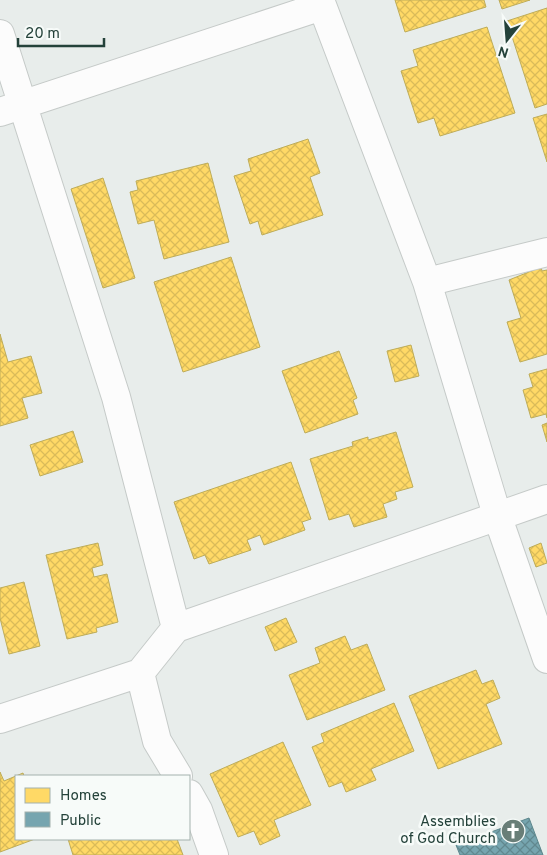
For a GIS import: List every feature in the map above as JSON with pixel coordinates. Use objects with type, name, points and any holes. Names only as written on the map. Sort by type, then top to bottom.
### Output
[{"type":"street","points":[[12,109],[321,3],[427,282],[497,515],[547,659]]},
{"type":"street","points":[[0,34],[12,109],[116,397],[176,628]]},
{"type":"street","points":[[427,282],[547,252]]},
{"type":"street","points":[[0,719],[140,673],[176,628],[547,499]]},
{"type":"street","points":[[140,673],[157,741],[177,775]]},
{"type":"street","points":[[190,796],[198,810],[214,855]]},
{"type":"building: Homes","points":[[395,0],[484,0],[486,7],[405,32]]},
{"type":"building: Homes","points":[[499,0],[530,0],[502,9]]},
{"type":"building: Homes","points":[[547,8],[547,104],[535,108],[507,21]]},
{"type":"building: Homes","points":[[487,27],[515,113],[440,136],[434,118],[418,123],[401,71],[418,66],[413,50]]},
{"type":"building: Homes","points":[[547,114],[547,162],[533,118]]},
{"type":"building: Homes","points":[[308,139],[320,173],[310,177],[323,215],[262,235],[258,221],[250,224],[234,176],[251,171],[248,159]]},
{"type":"building: Homes","points":[[208,163],[229,242],[164,259],[154,220],[138,224],[130,192],[138,190],[136,181]]},
{"type":"building: Homes","points":[[103,178],[135,278],[103,288],[71,189]]},
{"type":"building: Homes","points":[[231,257],[260,347],[183,372],[154,282]]},
{"type":"building: Homes","points":[[541,267],[542,271],[547,270],[547,354],[520,362],[507,322],[521,318],[509,280]]},
{"type":"building: Homes","points":[[0,334],[8,362],[31,356],[42,393],[22,398],[28,418],[0,426]]},
{"type":"building: Homes","points":[[411,345],[419,376],[395,382],[387,351]]},
{"type":"building: Homes","points":[[339,351],[357,398],[353,400],[358,414],[305,433],[282,371]]},
{"type":"building: Homes","points":[[547,369],[547,418],[546,414],[531,418],[523,390],[533,387],[529,374]]},
{"type":"building: Homes","points":[[547,423],[547,442],[542,425]]},
{"type":"building: Homes","points":[[73,431],[83,462],[40,476],[30,445]]},
{"type":"building: Homes","points":[[396,432],[413,487],[395,492],[397,499],[383,504],[387,517],[354,527],[349,514],[329,520],[310,459],[353,446],[352,442],[368,437],[368,440]]},
{"type":"building: Homes","points":[[291,462],[311,519],[302,522],[305,530],[264,545],[260,535],[247,540],[251,550],[209,564],[205,555],[194,559],[174,502]]},
{"type":"building: Homes","points":[[98,543],[103,565],[92,568],[94,577],[107,574],[118,622],[96,628],[97,632],[67,639],[46,555]]},
{"type":"building: Homes","points":[[541,543],[547,563],[536,567],[529,548]]},
{"type":"building: Homes","points":[[24,582],[40,646],[9,654],[0,618],[0,588]]},
{"type":"building: Homes","points":[[286,618],[297,642],[275,651],[265,627]]},
{"type":"building: Homes","points":[[345,636],[351,650],[367,644],[385,690],[307,720],[289,675],[320,663],[315,648]]},
{"type":"building: Homes","points":[[476,670],[482,684],[493,680],[500,698],[486,704],[502,744],[438,769],[409,696]]},
{"type":"building: Homes","points":[[394,703],[414,751],[371,769],[376,780],[346,792],[342,782],[329,787],[312,747],[324,742],[321,734]]},
{"type":"building: Homes","points":[[283,742],[311,805],[274,820],[280,836],[260,845],[254,831],[238,837],[210,774]]},
{"type":"building: Homes","points":[[0,772],[4,781],[15,776],[15,840],[32,840],[0,852]]},
{"type":"building: Homes","points":[[68,840],[177,840],[183,855],[73,855]]},
{"type":"building: Public","name":"Assemblies of God Church","points":[[529,818],[543,855],[460,855],[456,845]]},
{"type":"place","name":"Assemblies of God Church","points":[[513,831]]}]
